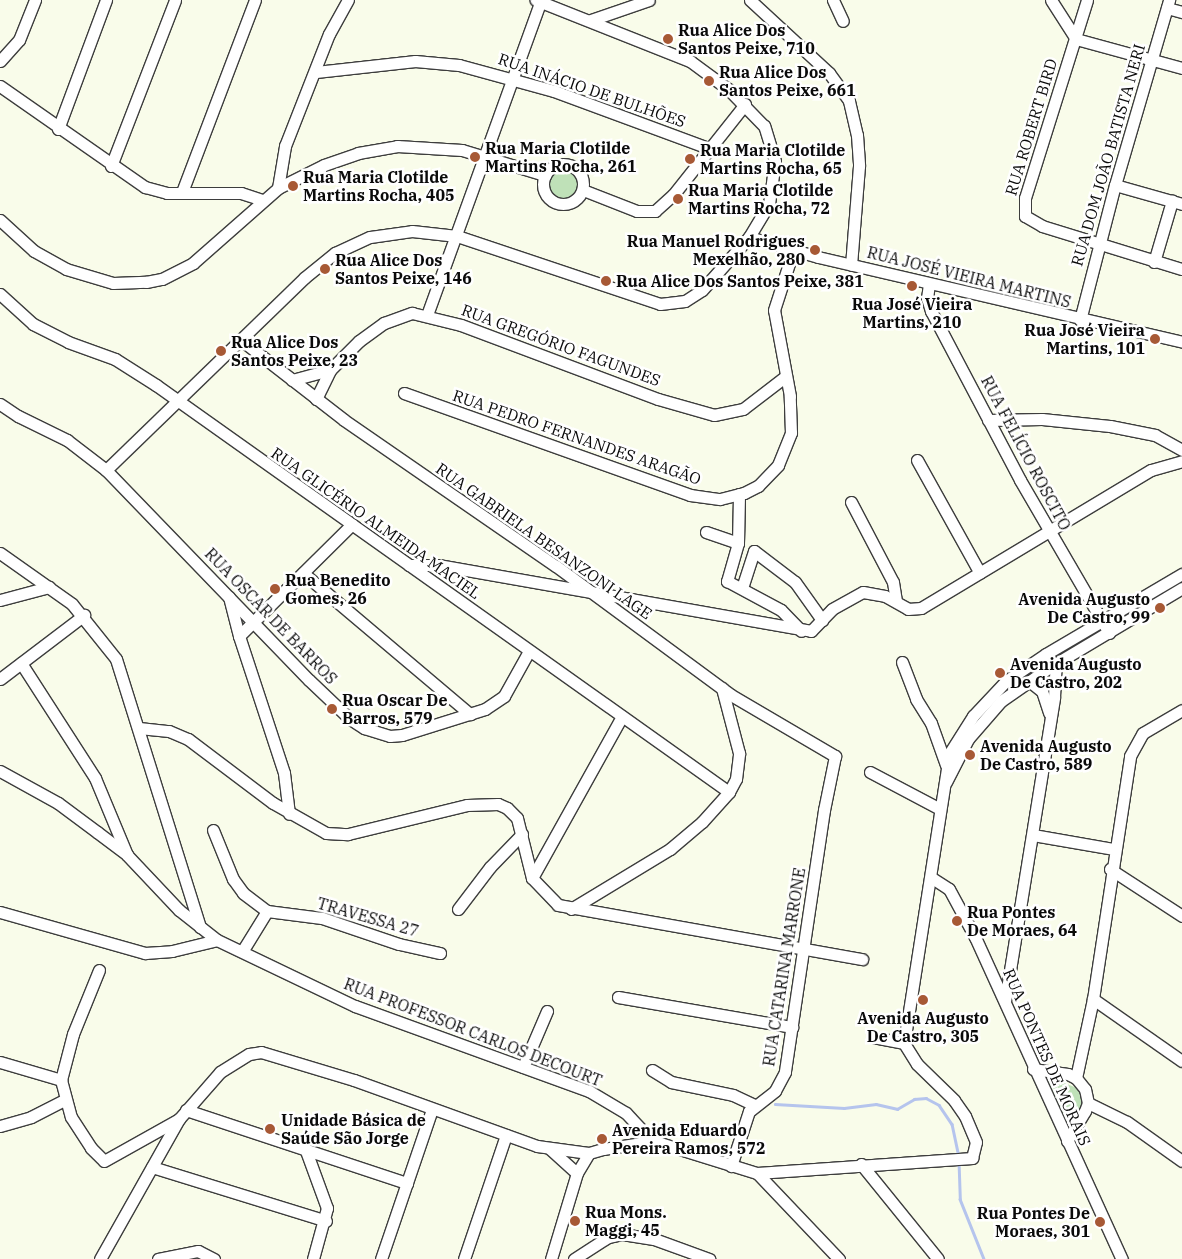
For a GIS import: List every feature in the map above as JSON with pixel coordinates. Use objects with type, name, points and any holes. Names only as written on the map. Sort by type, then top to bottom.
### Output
[{"type":"street","points":[[0,61],[18,40],[35,0]]},
{"type":"street","points":[[58,129],[106,0]]},
{"type":"street","points":[[111,166],[175,0]]},
{"type":"street","points":[[182,192],[255,0]]},
{"type":"street","points":[[278,188],[285,146],[316,72],[329,34],[348,0]]},
{"type":"street","points":[[591,20],[649,0]]},
{"type":"street","points":[[750,0],[829,73],[849,101],[857,135],[858,166],[851,265]]},
{"type":"street","points":[[834,0],[843,21]]},
{"type":"street","points":[[1051,0],[1076,39],[1182,68]]},
{"type":"street","name":"RUA ROBERT BIRD","points":[[1087,0],[1023,209],[1030,222],[1154,262],[1182,269]]},
{"type":"street","points":[[106,470],[320,264],[357,241],[391,231],[457,236],[660,304],[694,297],[749,237],[769,204],[774,186],[775,161],[764,126],[745,104],[690,61],[591,20],[538,1],[514,79],[457,236],[427,315]]},
{"type":"street","points":[[1168,4],[1182,12]]},
{"type":"street","name":"RUA DOM JOÃO BATISTA NERI","points":[[1080,320],[1114,185],[1168,4]]},
{"type":"street","name":"RUA INÁCIO DE BULHÕES","points":[[316,72],[415,61],[459,65],[514,79],[708,148]]},
{"type":"street","points":[[0,86],[111,166],[155,191],[241,193],[263,200]]},
{"type":"street","points":[[583,190],[637,211],[655,210],[673,195],[708,148],[745,104]]},
{"type":"street","points":[[0,220],[34,251],[66,269],[113,283],[146,282],[162,279],[193,263],[278,188],[324,165],[375,149],[430,146],[485,156],[545,175]]},
{"type":"street","points":[[558,164],[566,164],[580,173],[583,190],[572,202],[556,203],[544,192],[545,175],[558,164]]},
{"type":"street","points":[[1114,185],[1177,203],[1154,262]]},
{"type":"street","name":"RUA JOSÉ VIEIRA MARTINS","points":[[749,237],[793,251],[929,284],[1182,342]]},
{"type":"street","name":"RUA PEDRO FERNANDES ARAGÃO","points":[[404,394],[690,495],[720,499],[739,494],[758,486],[778,465],[786,452],[791,434],[792,412],[774,310],[793,251]]},
{"type":"street","name":"RUA FELÍCIO ROSCITO","points":[[929,284],[927,298],[931,310],[1049,532],[1109,633]]},
{"type":"street","name":"RUA GLICÉRIO ALMEIDA MACIEL","points":[[0,294],[33,324],[68,342],[115,358],[729,792]]},
{"type":"street","name":"RUA GREGÓRIO FAGUNDES","points":[[316,399],[330,370],[359,341],[384,323],[412,313],[427,315],[658,398],[714,415],[743,408],[786,376]]},
{"type":"street","name":"RUA GABRIELA BESANZONI LAGE","points":[[241,340],[316,399],[592,593],[722,688],[774,722],[835,756]]},
{"type":"street","points":[[292,380],[330,370]]},
{"type":"street","name":"RUA OSCAR DE BARROS","points":[[0,404],[18,416],[67,440],[106,470],[334,704],[364,728],[390,736],[402,735],[470,714],[504,696],[529,651]]},
{"type":"street","points":[[988,420],[1042,419],[1101,425],[1155,435],[1182,450]]},
{"type":"street","points":[[916,460],[980,573]]},
{"type":"street","points":[[409,564],[438,565],[806,631],[854,594],[863,592],[896,600],[908,609],[921,608],[1151,470],[1182,461]]},
{"type":"street","points":[[739,494],[738,544],[727,581],[781,610],[806,631]]},
{"type":"street","points":[[851,502],[894,582],[896,600]]},
{"type":"street","points":[[239,636],[352,524]]},
{"type":"street","points":[[706,532],[738,544]]},
{"type":"street","points":[[742,588],[754,551],[779,566],[795,582],[822,620]]},
{"type":"street","points":[[0,553],[49,587],[84,615],[123,673],[200,927]]},
{"type":"street","points":[[303,573],[470,714]]},
{"type":"street","points":[[946,765],[959,734],[988,697],[1046,654],[1182,574]]},
{"type":"street","points":[[0,600],[49,587]]},
{"type":"street","points":[[946,782],[982,720],[1002,701],[1056,664],[1182,588]]},
{"type":"street","points":[[229,597],[239,636],[284,773],[289,814]]},
{"type":"street","points":[[0,679],[84,615]]},
{"type":"street","points":[[100,1259],[183,1115],[220,1072],[249,1054],[261,1052],[320,1069],[550,1149],[589,1153],[653,1142],[758,1173],[861,1164],[970,1159],[976,1150],[976,1142],[965,1116],[954,1100],[918,1064],[904,1043],[932,878],[940,809],[946,782],[946,765],[931,723],[916,699],[902,662]]},
{"type":"street","points":[[21,663],[95,778],[127,855]]},
{"type":"street","points":[[1005,1001],[1033,836],[1056,664]]},
{"type":"street","points":[[1029,681],[1042,691],[1050,715]]},
{"type":"street","points":[[571,909],[670,849],[702,822],[729,792],[738,772],[739,753],[722,688]]},
{"type":"street","points":[[1076,1078],[1093,999],[1113,850],[1133,748],[1143,733],[1182,710]]},
{"type":"street","points":[[532,878],[622,716]]},
{"type":"street","points":[[139,728],[169,731],[188,739],[289,814],[326,833],[348,834],[484,803],[498,804],[513,812],[522,834],[532,878],[546,896],[571,909],[862,959]]},
{"type":"street","name":"RUA CATARINA MARRONE","points":[[731,1166],[743,1126],[754,1105],[780,1084],[792,1027],[824,810],[835,756]]},
{"type":"street","points":[[0,771],[20,780],[58,803],[127,855]]},
{"type":"street","points":[[870,772],[940,809]]},
{"type":"street","points":[[0,781],[20,780]]},
{"type":"street","name":"TRAVESSA 27","points":[[213,830],[233,879],[243,893],[267,911],[322,918],[399,944],[440,953]]},
{"type":"street","points":[[458,909],[490,867],[522,834]]},
{"type":"street","points":[[1033,836],[1113,850]]},
{"type":"street","name":"RUA PROFESSOR CARLOS DECOURT","points":[[127,855],[179,910],[218,940],[243,950],[354,1006],[523,1067],[602,1098],[636,1121],[653,1142]]},
{"type":"street","points":[[1110,870],[1182,916]]},
{"type":"street","name":"RUA PONTES DE MORAIS","points":[[932,878],[950,889],[1005,1001],[1033,1069],[1122,1259]]},
{"type":"street","points":[[243,950],[267,911]]},
{"type":"street","points":[[0,912],[145,953],[172,951],[218,940]]},
{"type":"street","points":[[99,970],[73,1034],[61,1080],[64,1100],[80,1133],[104,1161],[183,1115],[305,1148],[408,1183]]},
{"type":"street","points":[[618,997],[792,1027]]},
{"type":"street","points":[[1093,999],[1182,1061]]},
{"type":"street","points":[[523,1067],[547,1011]]},
{"type":"street","points":[[873,1037],[904,1043]]},
{"type":"street","points":[[0,1062],[61,1080]]},
{"type":"street","points":[[1033,1069],[1076,1078],[1085,1089],[1088,1103],[1082,1118],[1067,1141]]},
{"type":"street","points":[[652,1070],[671,1082],[733,1095],[754,1105]]},
{"type":"street","points":[[0,1126],[31,1117],[64,1100]]},
{"type":"street","points":[[1088,1103],[1127,1122],[1180,1160],[1182,1172]]},
{"type":"street","points":[[381,1259],[432,1109]]},
{"type":"street","points":[[464,1259],[506,1135]]},
{"type":"street","points":[[305,1148],[326,1198],[326,1221],[313,1259]]},
{"type":"street","points":[[550,1149],[577,1173]]},
{"type":"street","points":[[589,1153],[577,1173],[552,1256],[575,1258],[608,1237],[638,1234],[709,1259]]},
{"type":"street","points":[[861,1164],[938,1259]]},
{"type":"street","points":[[152,1167],[326,1221]]},
{"type":"street","points":[[758,1173],[838,1259]]},
{"type":"street","points":[[158,1259],[198,1251],[214,1259]]},
{"type":"green space","points":[[563,169],[574,173],[578,184],[574,195],[563,199],[552,195],[548,184],[552,173]]},
{"type":"green space","points":[[1055,1079],[1079,1089],[1083,1109],[1069,1129],[1046,1082]]},
{"type":"waterway","points":[[775,1104],[844,1108],[876,1104],[897,1109],[914,1099],[926,1098],[939,1105],[952,1124],[959,1156]]},
{"type":"waterway","points":[[959,1161],[960,1199],[984,1259]]},
{"type":"place","name":"Rua Alice Dos Santos Peixe, 710","points":[[668,39]]},
{"type":"place","name":"Rua Alice Dos Santos Peixe, 661","points":[[709,81]]},
{"type":"place","name":"Rua Maria Clotilde Martins Rocha, 261","points":[[475,157]]},
{"type":"place","name":"Rua Maria Clotilde Martins Rocha, 65","points":[[690,159]]},
{"type":"place","name":"Rua Maria Clotilde Martins Rocha, 405","points":[[293,186]]},
{"type":"place","name":"Rua Maria Clotilde Martins Rocha, 72","points":[[678,199]]},
{"type":"place","name":"Rua Manuel Rodrigues Mexelhão, 280","points":[[815,250]]},
{"type":"place","name":"Rua Alice Dos Santos Peixe, 146","points":[[325,269]]},
{"type":"place","name":"Rua Alice Dos Santos Peixe, 381","points":[[606,281]]},
{"type":"place","name":"Rua José Vieira Martins, 210","points":[[912,286]]},
{"type":"place","name":"Rua José Vieira Martins, 101","points":[[1155,339]]},
{"type":"place","name":"Rua Alice Dos Santos Peixe, 23","points":[[221,351]]},
{"type":"place","name":"Rua Benedito Gomes, 26","points":[[275,589]]},
{"type":"place","name":"Avenida Augusto De Castro, 99","points":[[1160,608]]},
{"type":"place","name":"Avenida Augusto De Castro, 202","points":[[1000,673]]},
{"type":"place","name":"Rua Oscar De Barros, 579","points":[[332,709]]},
{"type":"place","name":"Avenida Augusto De Castro, 589","points":[[970,755]]},
{"type":"place","name":"Rua Pontes De Moraes, 64","points":[[957,921]]},
{"type":"place","name":"Avenida Augusto De Castro, 305","points":[[923,1000]]},
{"type":"place","name":"Unidade Básica de Saúde São Jorge","points":[[270,1129]]},
{"type":"place","name":"Avenida Eduardo Pereira Ramos, 572","points":[[602,1139]]},
{"type":"place","name":"Rua Mons. Maggi, 45","points":[[575,1221]]},
{"type":"place","name":"Rua Pontes De Moraes, 301","points":[[1100,1222]]}]
